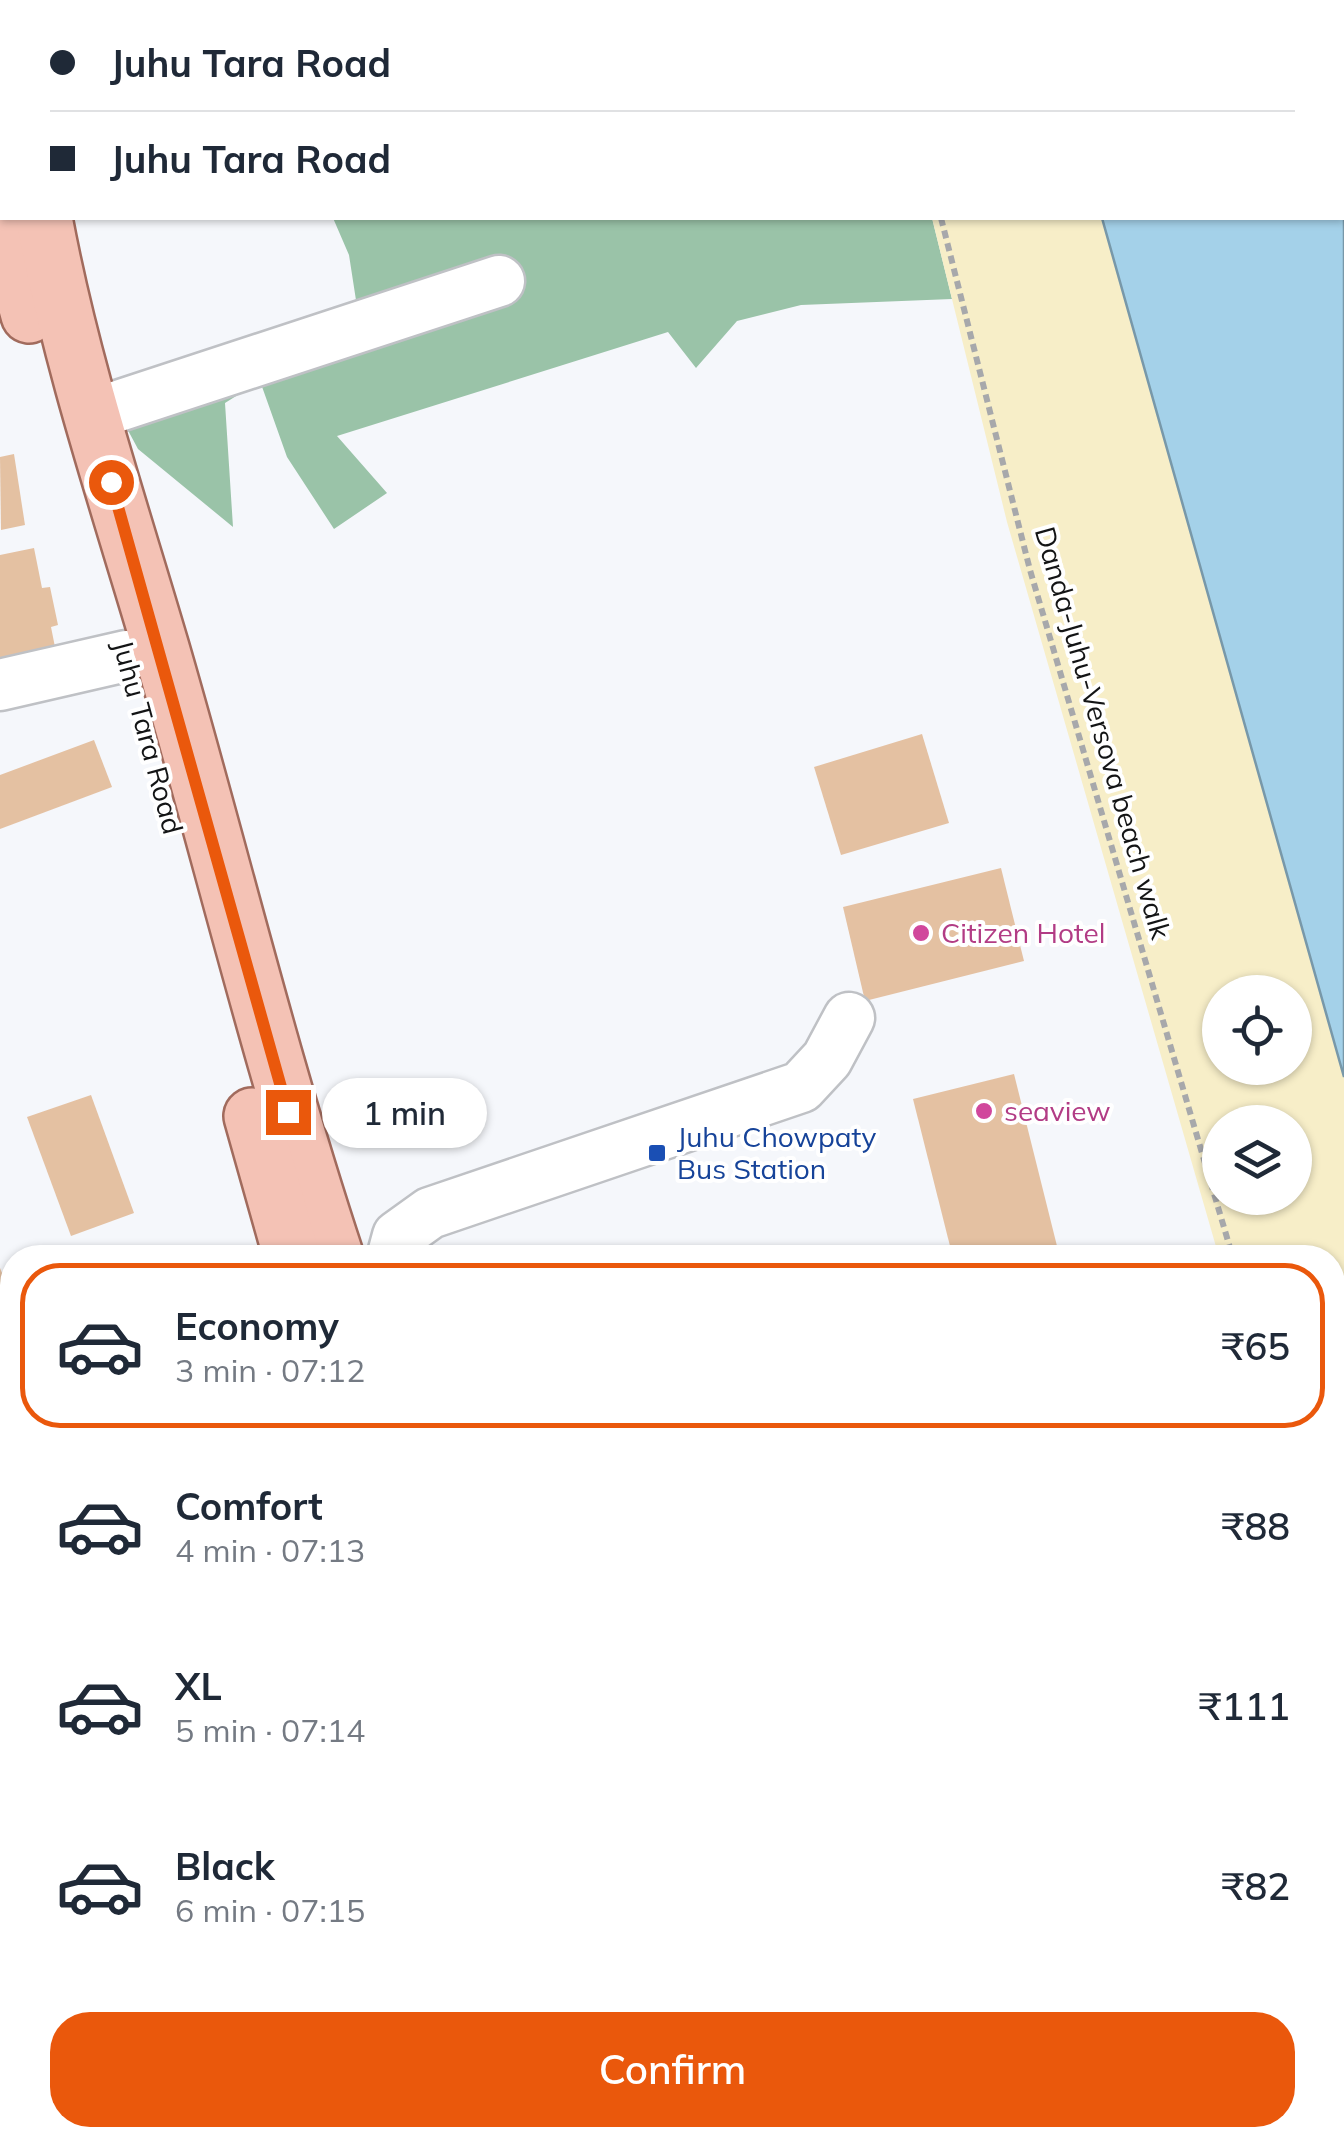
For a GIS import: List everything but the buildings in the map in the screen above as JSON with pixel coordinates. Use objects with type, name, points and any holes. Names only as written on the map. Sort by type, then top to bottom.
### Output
[{"type":"main road","name":"Juhu Tara Road","points":[[4,220],[288,1245]]},
{"type":"main road","name":"Juhu Tara Road","points":[[44,220],[91,415],[161,649],[288,1112],[332,1245]]},
{"type":"street","points":[[91,415],[499,281]]},
{"type":"street","points":[[0,685],[126,656]]},
{"type":"street","points":[[396,1245],[398,1236],[430,1213],[801,1086],[827,1059],[849,1018]]},
{"type":"path","name":"Danda-Juhu-Versova beach walk","points":[[941,220],[1030,570],[1229,1245]]},
{"type":"green space","points":[[334,220],[932,220],[952,299],[801,305],[737,321],[696,368],[668,332],[337,436],[387,493],[334,529],[287,457],[260,381],[225,403],[233,527],[138,449],[109,395],[362,339],[349,255]]},
{"type":"sand","points":[[932,220],[1108,220],[1344,1017],[1344,1245],[1216,1245],[1207,1215],[1312,1215],[1312,1105],[1202,1105],[1202,1198],[1007,522]]},
{"type":"water","points":[[1103,220],[1344,220],[1344,1077]]},
{"type":"place","name":"Citizen Hotel","points":[[921,933]]},
{"type":"place","name":"seaview","points":[[984,1111]]},
{"type":"place","name":"Juhu Chowpaty Bus Station","points":[[657,1153]]},
{"type":"route","points":[[111,482],[288,1112]]}]
